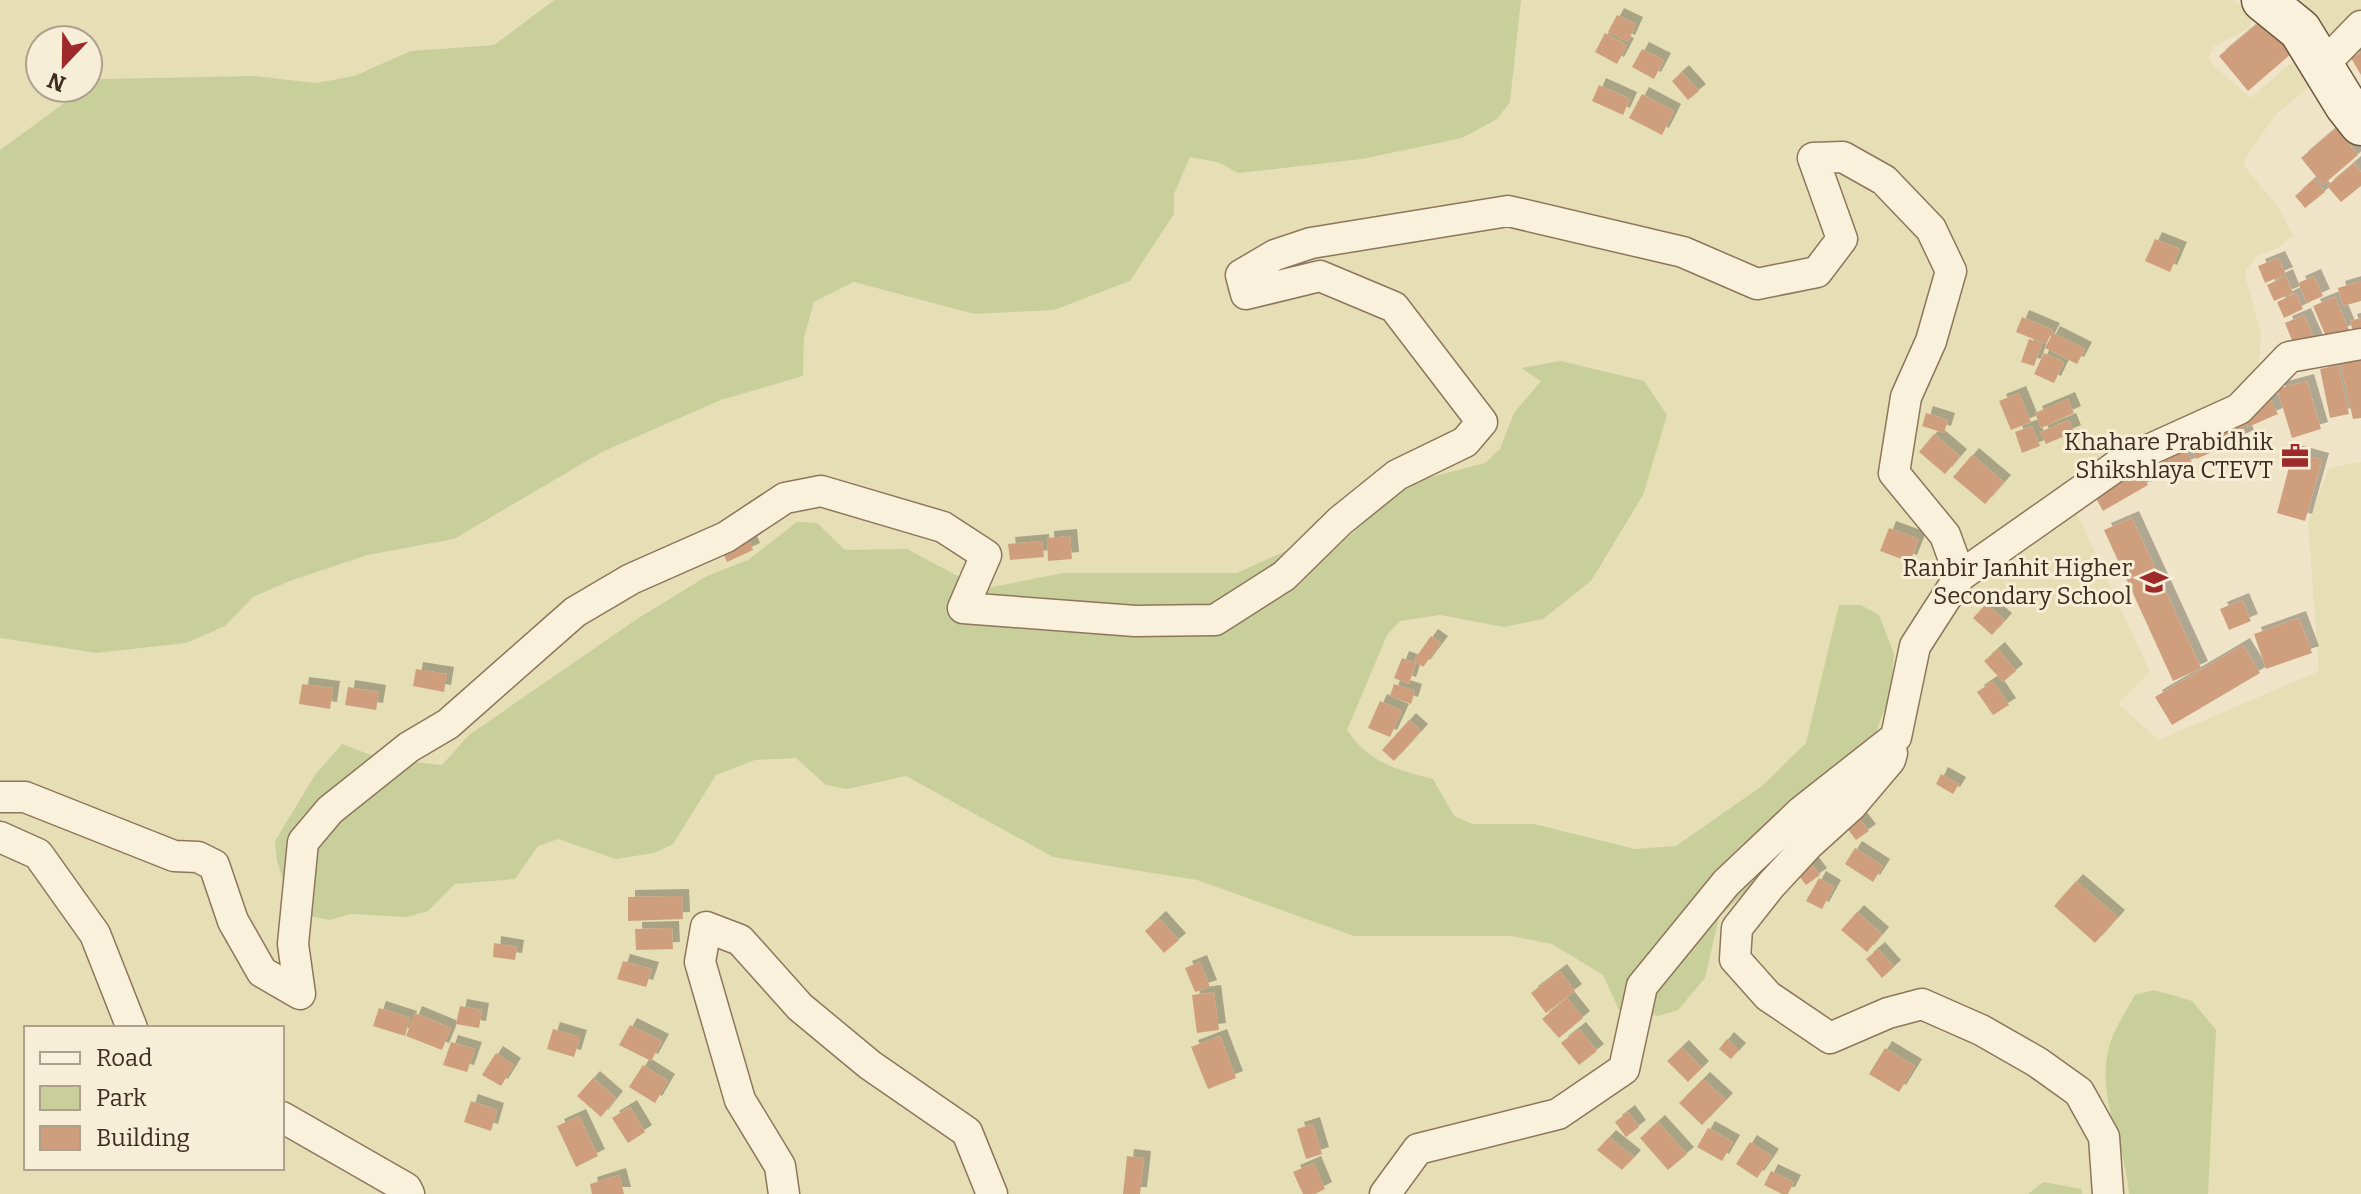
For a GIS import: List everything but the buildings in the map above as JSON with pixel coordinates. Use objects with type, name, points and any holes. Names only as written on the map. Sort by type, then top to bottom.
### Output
[{"type":"street","points":[[2263,0],[2300,30],[2361,124]]},
{"type":"street","points":[[2322,66],[2361,26]]},
{"type":"street","points":[[0,797],[25,797],[174,856],[198,857],[214,865],[233,921],[262,972],[300,994],[293,944],[303,842],[330,810],[409,747],[448,724],[575,612],[631,579],[726,537],[785,498],[821,491],[943,527],[986,555],[963,608],[1135,621],[1215,620],[1284,576],[1340,521],[1397,475],[1465,442],[1482,422],[1394,307],[1320,276],[1246,294],[1241,275],[1275,255],[1311,243],[1508,211],[1683,252],[1757,284],[1817,272],[1842,239],[1813,158],[1843,157],[1884,180],[1931,229],[1951,271],[1931,341],[1906,397],[1894,473],[1945,535],[1960,576]]},
{"type":"street","points":[[2108,1194],[2104,1137],[2079,1092],[2037,1062],[1981,1030],[1922,1004],[1888,1013],[1830,1038],[1768,996],[1735,959],[1737,928],[1771,885],[1808,845],[1851,806],[1890,760],[1915,646],[1960,576],[2122,462],[2239,409],[2289,357],[2361,344]]},
{"type":"street","points":[[1385,1194],[1418,1149],[1558,1114],[1624,1069],[1642,986],[1698,917],[1726,883],[1802,811],[1896,737]]},
{"type":"street","points":[[0,837],[38,854],[95,934],[131,1026]]},
{"type":"street","points":[[784,1194],[780,1166],[740,1100],[731,1070],[700,962],[706,927],[740,940],[800,1007],[870,1065],[967,1132],[992,1194]]},
{"type":"street","points":[[284,1118],[406,1188],[409,1194]]},
{"type":"shaded area","points":[[0,0],[553,0],[494,45],[411,51],[354,76],[316,83],[255,76],[104,79],[104,24],[24,24],[24,104],[63,104],[0,150]]},
{"type":"shaded area","points":[[1521,0],[2233,0],[2248,11],[2253,21],[2248,29],[2213,47],[2209,57],[2214,66],[2251,98],[2297,58],[2315,82],[2276,114],[2246,157],[2244,166],[2278,207],[2293,235],[2278,248],[2258,255],[2246,270],[2261,333],[2259,364],[2251,382],[2236,396],[2066,490],[2150,672],[2118,704],[2159,740],[2319,671],[2308,523],[2329,468],[2361,462],[2361,1194],[0,1194],[0,638],[96,653],[224,626],[253,597],[290,581],[368,555],[454,539],[602,452],[721,400],[803,376],[804,338],[814,302],[854,282],[974,314],[1054,310],[1130,281],[1174,214],[1174,194],[1190,157],[1220,163],[1238,173],[1510,102]]},
{"type":"shaded area","points":[[2276,0],[2361,0],[2361,12],[2334,37]]},
{"type":"green space","points":[[554,0],[1521,0],[1510,102],[1497,119],[1462,138],[1362,159],[1238,173],[1220,163],[1190,157],[1174,194],[1174,214],[1130,281],[1054,310],[974,314],[854,282],[814,302],[804,338],[803,376],[721,400],[602,452],[454,539],[368,555],[290,581],[253,597],[225,626],[186,643],[96,653],[0,638],[0,150],[63,104],[104,104],[104,79],[255,76],[316,83],[354,76],[411,51],[494,45]]},
{"type":"green space","points":[[1561,361],[1644,381],[1667,415],[1643,495],[1591,581],[1543,619],[1504,627],[1440,615],[1400,621],[1387,635],[1347,730],[1374,758],[1433,779],[1454,816],[1472,824],[1534,824],[1635,849],[1676,846],[1762,786],[1806,743],[1839,605],[1861,605],[1879,615],[1894,654],[1890,695],[1869,751],[1793,845],[1719,917],[1705,978],[1678,1010],[1658,1016],[1619,1010],[1603,975],[1552,944],[1512,936],[1354,936],[1197,880],[1053,857],[906,776],[847,789],[826,785],[796,758],[755,760],[716,775],[673,844],[654,853],[616,859],[558,839],[538,846],[515,879],[455,884],[428,911],[407,917],[350,914],[330,920],[293,913],[277,861],[275,841],[315,775],[342,744],[381,759],[442,765],[469,735],[637,619],[707,576],[748,560],[797,522],[817,523],[845,550],[907,549],[982,589],[1063,573],[1237,573],[1292,548],[1332,552],[1391,497],[1427,478],[1485,463],[1500,449],[1514,413],[1541,381],[1521,368]]},
{"type":"green space","points":[[2154,990],[2192,1001],[2216,1030],[2208,1194],[2129,1194],[2106,1088],[2108,1052],[2112,1037],[2135,995]]},
{"type":"green space","points":[[2043,1182],[2082,1189],[2082,1194],[2028,1194]]},
{"type":"place","name":"Khahare Prabidhik Shikshlaya CTEVT","points":[[2295,456]]},
{"type":"place","name":"Ranbir Janhit Higher Secondary School","points":[[2154,582]]}]
